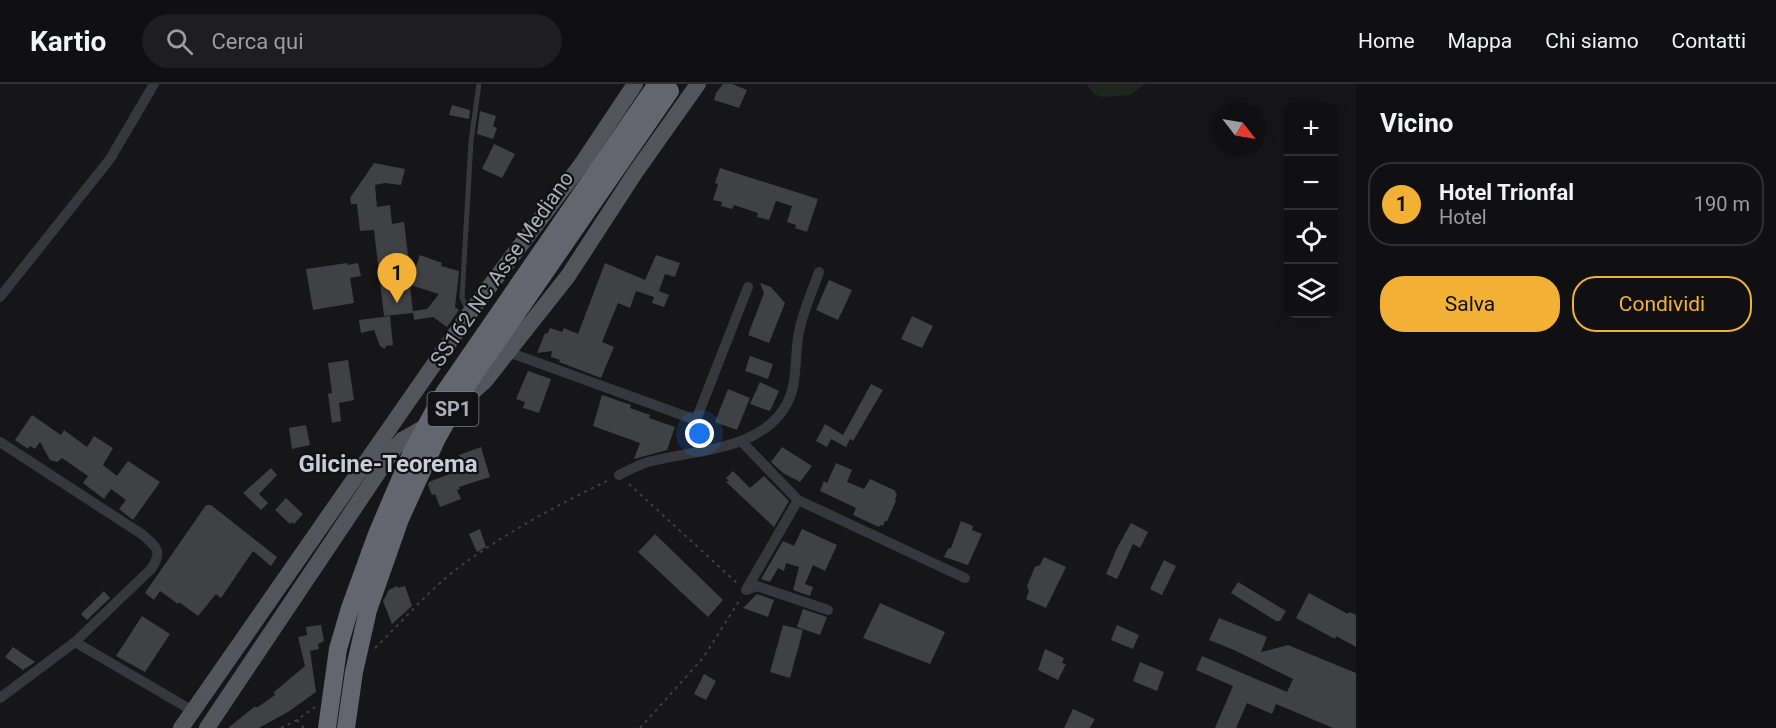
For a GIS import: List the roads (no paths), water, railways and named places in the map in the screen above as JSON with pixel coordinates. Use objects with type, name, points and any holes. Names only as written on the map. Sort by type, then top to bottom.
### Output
[{"type":"highway","name":"SS162 NC Asse Mediano","points":[[327,728],[338,649],[350,608],[377,534],[412,452],[444,393],[664,87]]},
{"type":"highway","name":"SS162 NC Asse Mediano","points":[[346,728],[354,672],[368,610],[400,519],[437,438],[468,385],[664,87]]},
{"type":"main road","name":"SP1","points":[[181,728],[469,314],[583,162],[635,84]]},
{"type":"main road","name":"SP1","points":[[207,728],[394,449],[402,440],[439,420],[486,381],[568,276],[635,173],[698,84]]},
{"type":"street","points":[[0,297],[110,159],[154,84]]},
{"type":"street","points":[[619,475],[648,462],[741,441],[757,435],[768,426],[792,390],[798,334],[819,272]]},
{"type":"street","points":[[508,352],[696,420],[748,287]]},
{"type":"street","points":[[741,441],[798,500],[965,578]]},
{"type":"street","points":[[0,442],[143,535],[158,552],[157,560],[151,569],[75,642],[0,698]]},
{"type":"street","points":[[798,500],[746,590],[757,586],[828,610]]},
{"type":"street","points":[[75,642],[193,711]]},
{"type":"lane","points":[[469,314],[462,298],[471,141],[478,84]]},
{"type":"place","name":"Hotel Trionfal","points":[[397,303]]},
{"type":"district","name":"Glicine-Teorema","points":[[388,464]]}]
